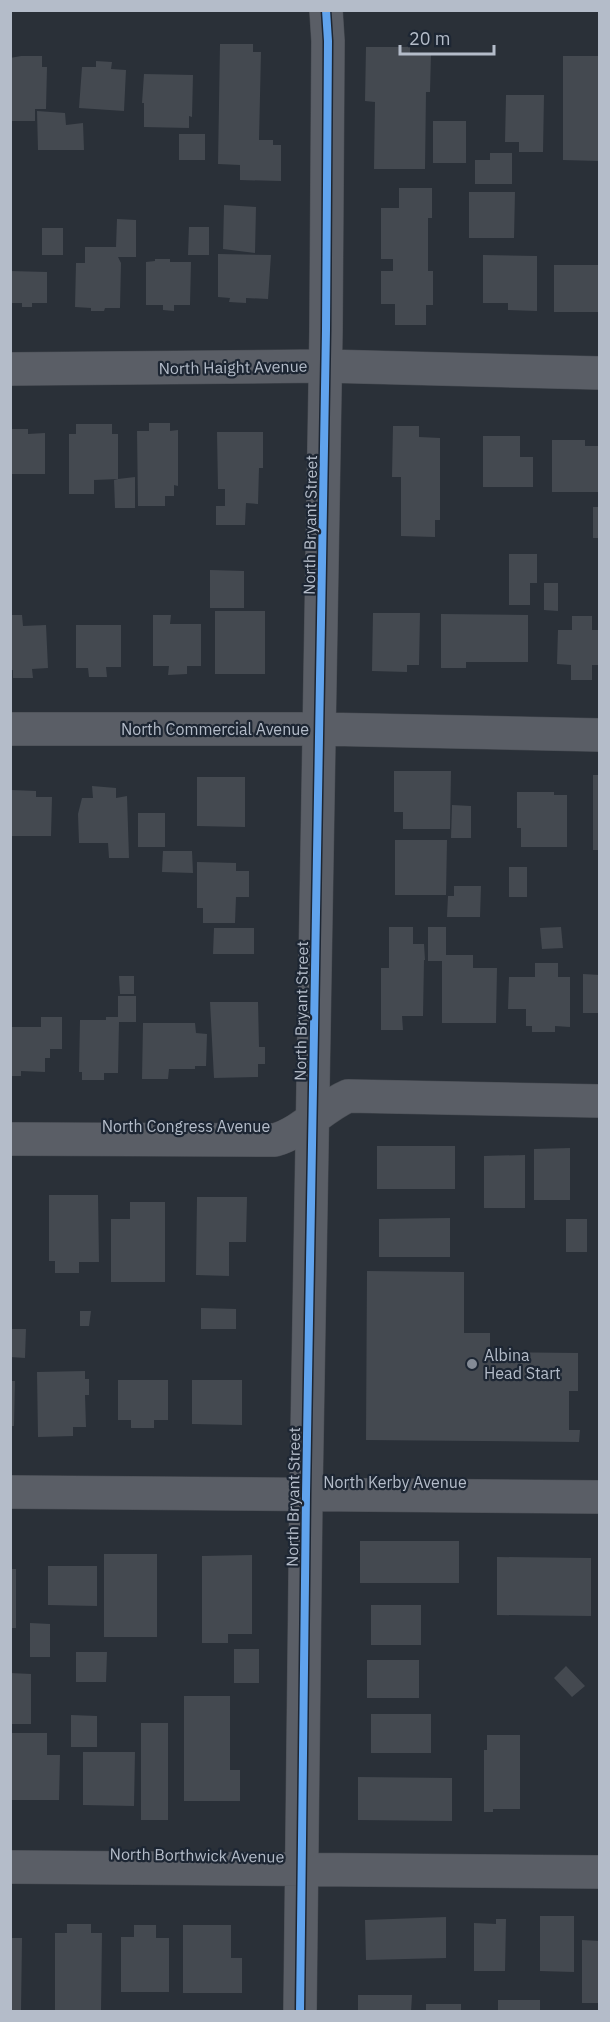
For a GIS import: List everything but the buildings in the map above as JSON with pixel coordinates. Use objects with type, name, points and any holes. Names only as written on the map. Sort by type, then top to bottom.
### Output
[{"type":"street","name":"North Bryant Street","points":[[300,2012],[306,1495],[326,366],[328,53],[326,10]]},
{"type":"street","name":"North Haight Avenue","points":[[10,369],[326,366],[600,373]]},
{"type":"street","name":"North Commercial Avenue","points":[[10,729],[320,729],[600,735]]},
{"type":"street","name":"North Congress Avenue","points":[[10,1139],[275,1140],[288,1136],[337,1100],[348,1096],[600,1101]]},
{"type":"street","name":"North Kerby Avenue","points":[[10,1492],[600,1497]]},
{"type":"street","name":"North Borthwick Avenue","points":[[10,1867],[600,1872]]},
{"type":"cycle path","points":[[300,2012],[306,1495],[326,330],[328,41],[326,10]]},
{"type":"place","name":"Albina Head Start","points":[[472,1364]]}]
